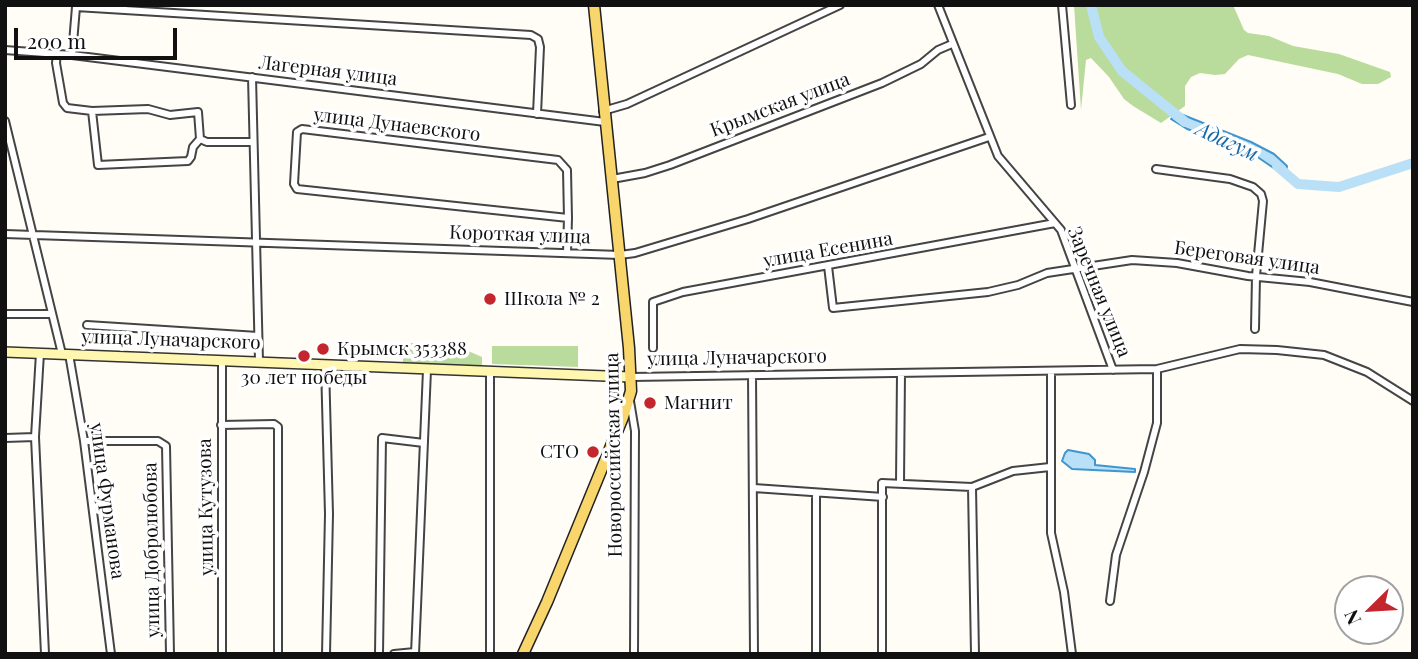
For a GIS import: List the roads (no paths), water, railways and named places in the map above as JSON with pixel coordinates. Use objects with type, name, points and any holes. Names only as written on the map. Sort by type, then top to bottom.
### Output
[{"type":"main road","name":"Новороссийская улица","points":[[594,5],[631,377],[629,400]]},
{"type":"main road","name":"улица Луначарского","points":[[5,352],[631,377]]},
{"type":"main road","points":[[523,654],[547,602],[629,400]]},
{"type":"street","name":"Лагерная улица","points":[[5,50],[57,53],[537,114],[604,116],[840,5]]},
{"type":"street","name":"Заречная улица","points":[[938,5],[998,156],[1061,230],[1113,370]]},
{"type":"street","points":[[1062,5],[1070,104]]},
{"type":"street","points":[[72,55],[76,7],[531,35],[538,39],[540,47],[537,114]]},
{"type":"street","name":"Крымская улица","points":[[612,179],[670,165],[882,83],[921,64],[938,50],[952,44]]},
{"type":"street","points":[[57,53],[56,63],[63,103],[67,108],[92,111],[148,110],[170,115],[198,112],[200,139],[193,147],[188,161],[97,166],[92,111]]},
{"type":"street","points":[[252,77],[259,361]]},
{"type":"street","name":"улица Фурманова","points":[[5,121],[51,314],[66,354],[84,441],[111,654]]},
{"type":"street","name":"улица Дунаевского","points":[[302,129],[558,160],[567,170],[568,218],[297,189],[294,184],[297,132],[302,129]]},
{"type":"street","name":"Короткая улица","points":[[5,233],[620,255],[635,253],[748,219],[989,137]]},
{"type":"street","points":[[200,139],[207,142],[252,142]]},
{"type":"street","points":[[1156,169],[1230,179],[1253,187],[1261,194],[1263,201],[1256,276],[1255,328]]},
{"type":"street","points":[[567,253],[568,218]]},
{"type":"street","name":"улица Есенина","points":[[653,348],[653,302],[683,292],[1055,223]]},
{"type":"street","name":"Береговая улица","points":[[828,267],[833,308],[988,292],[1018,285],[1048,273],[1132,260],[1177,262],[1310,282],[1413,302]]},
{"type":"street","points":[[5,314],[51,314]]},
{"type":"street","points":[[87,325],[258,336]]},
{"type":"street","name":"улица Луначарского","points":[[631,377],[1157,369],[1240,349],[1277,350],[1324,355],[1367,372],[1413,401]]},
{"type":"street","points":[[40,353],[35,436],[45,654]]},
{"type":"street","name":"улица Кутузова","points":[[222,360],[222,654]]},
{"type":"street","points":[[325,365],[329,514],[326,654]]},
{"type":"street","points":[[1111,601],[1116,555],[1144,472],[1157,423],[1157,369]]},
{"type":"street","points":[[394,654],[415,653],[427,370]]},
{"type":"street","points":[[1051,371],[1051,533],[1064,592],[1072,654]]},
{"type":"street","points":[[490,373],[490,654]]},
{"type":"street","points":[[900,483],[901,373]]},
{"type":"street","points":[[752,375],[754,654]]},
{"type":"street","name":"Новороссийская улица","points":[[629,400],[635,431],[634,654]]},
{"type":"street","points":[[221,425],[274,424],[278,427],[278,654]]},
{"type":"street","points":[[5,438],[35,436]]},
{"type":"street","points":[[379,654],[382,438],[424,443]]},
{"type":"street","name":"улица Добролюбова","points":[[84,441],[158,441],[166,446],[170,654]]},
{"type":"street","points":[[882,654],[882,483],[971,487],[1013,471],[1050,467]]},
{"type":"street","points":[[971,487],[975,654]]},
{"type":"street","points":[[754,488],[883,497]]},
{"type":"street","points":[[816,493],[816,654]]},
{"type":"water","name":"Адагум","points":[[1178,113],[1274,154],[1287,166],[1286,172],[1284,175],[1253,154],[1225,141],[1187,129],[1171,119]]},
{"type":"water","points":[[1068,450],[1089,454],[1095,460],[1095,465],[1135,469],[1135,472],[1072,469],[1062,461]]},
{"type":"waterway","name":"Адагум","points":[[1091,5],[1099,37],[1122,71],[1185,122]]},
{"type":"waterway","name":"Адагум","points":[[1277,166],[1298,184],[1339,187],[1413,163]]},
{"type":"place","name":"Школа № 2","points":[[490,299]]},
{"type":"place","name":"Крымск 353388","points":[[323,349]]},
{"type":"place","name":"30 лет победы","points":[[304,356]]},
{"type":"place","name":"Магнит","points":[[650,403]]},
{"type":"place","name":"СТО","points":[[593,452]]}]
